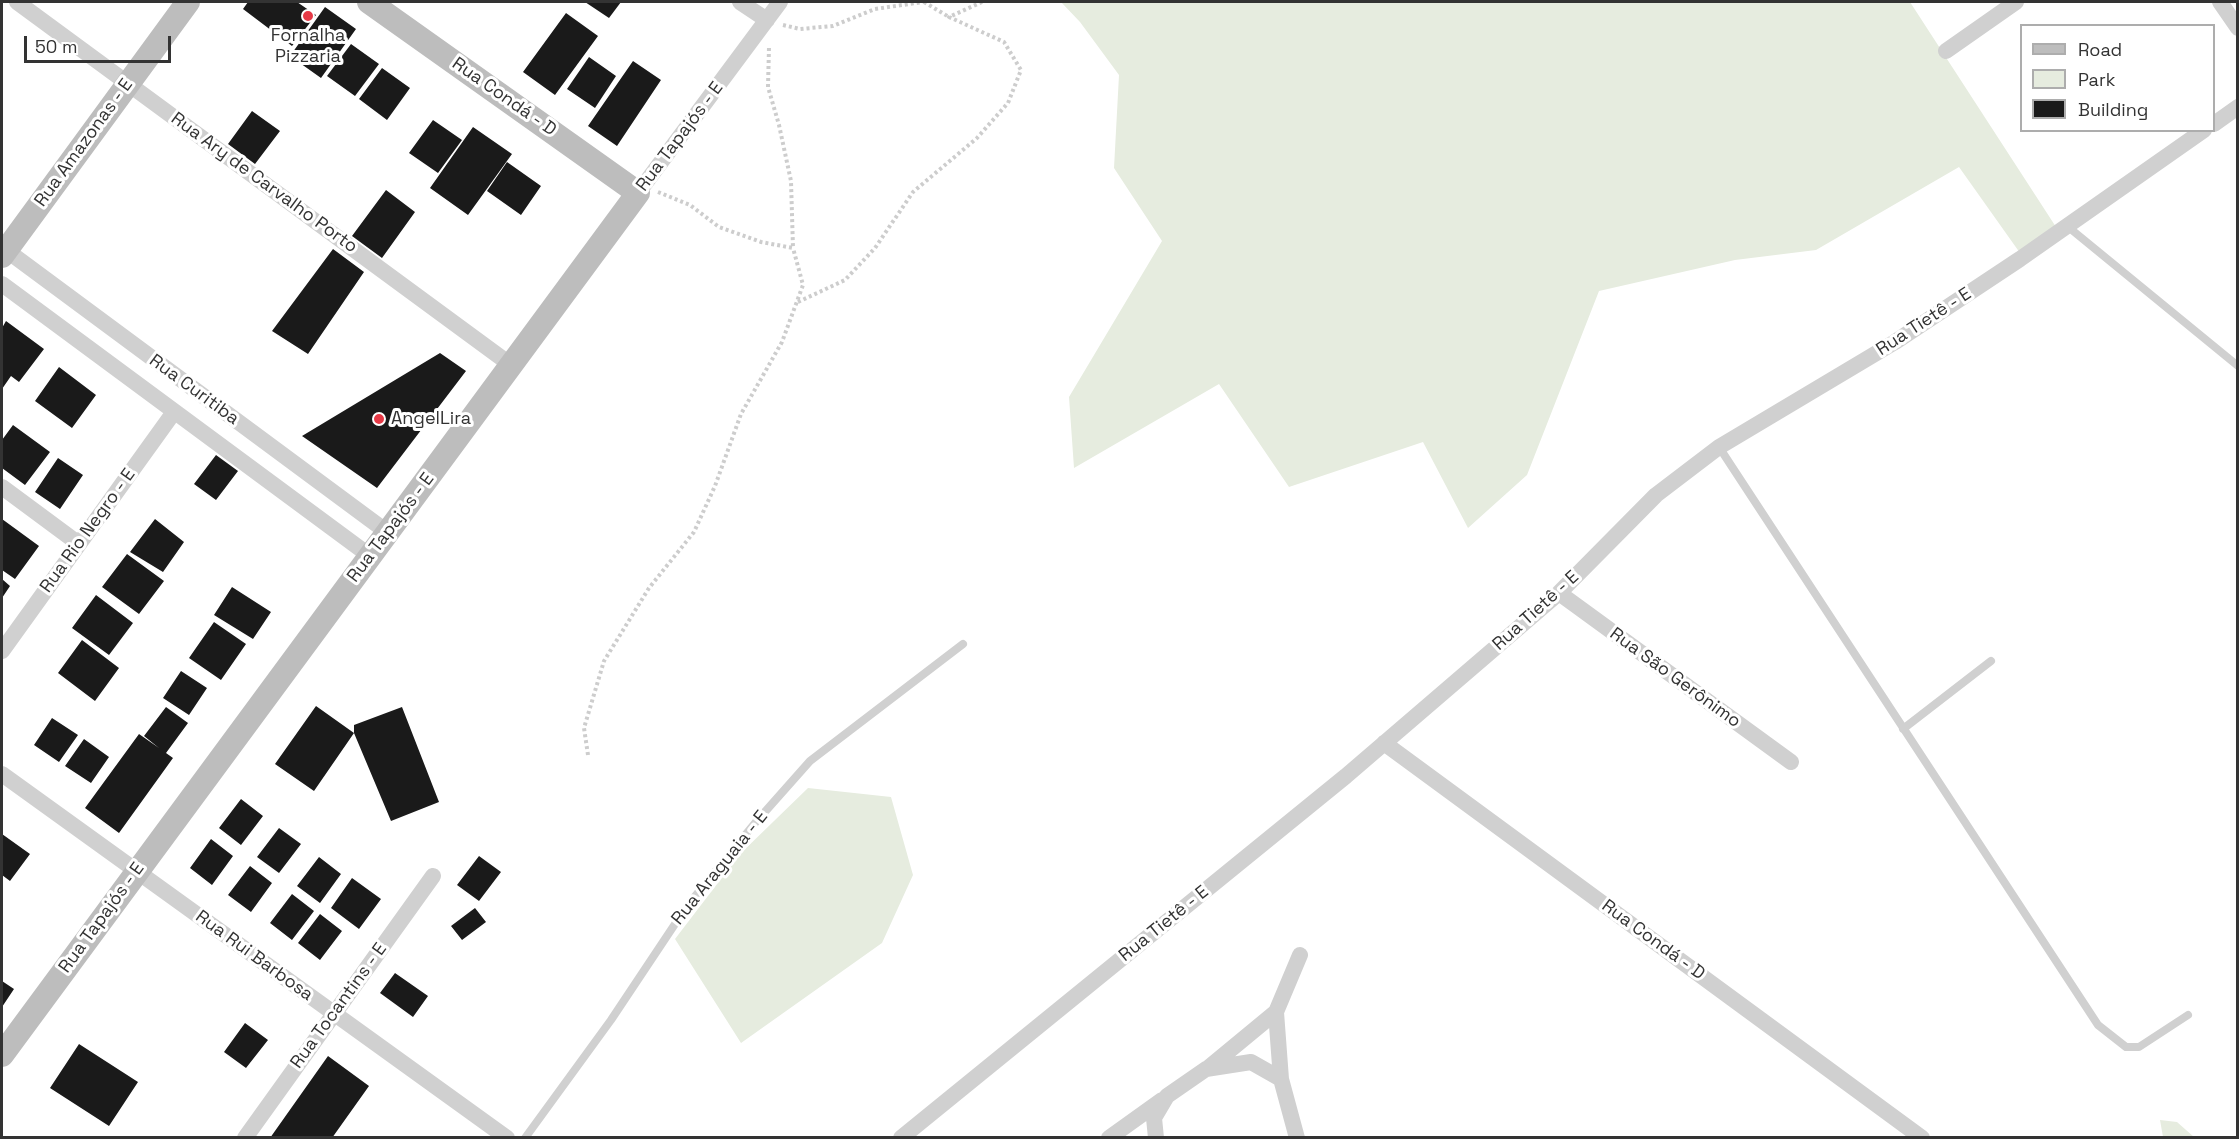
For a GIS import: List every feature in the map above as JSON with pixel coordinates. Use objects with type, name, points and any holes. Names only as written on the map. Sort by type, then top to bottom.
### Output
[{"type":"street","name":"Rua Ary de Carvalho Porto","points":[[17,2],[511,365]]},
{"type":"street","name":"Rua Amazonas - E","points":[[3,251],[188,2]]},
{"type":"street","name":"Rua Condá - D","points":[[369,2],[641,189]]},
{"type":"street","points":[[740,2],[766,20]]},
{"type":"street","name":"Rua Tapajós - E","points":[[2,1055],[780,2]]},
{"type":"street","points":[[1946,51],[2016,2]]},
{"type":"street","points":[[2220,2],[2238,28]]},
{"type":"street","points":[[2215,123],[2238,107]]},
{"type":"street","name":"Rua Tietê - E","points":[[901,1137],[1384,743],[1559,593],[1656,495],[1719,447],[1895,342],[2201,132]]},
{"type":"street","name":"Rua Curitiba","points":[[3,251],[387,532]]},
{"type":"street","name":"Rua Curitiba","points":[[2,284],[370,556]]},
{"type":"street","name":"Rua Rio Negro - E","points":[[2,651],[174,412]]},
{"type":"street","points":[[2,487],[79,544]]},
{"type":"street","name":"Rua São Gerônimo","points":[[1559,593],[1791,762]]},
{"type":"street","name":"Rua Condá - D","points":[[1384,743],[1917,1135]]},
{"type":"street","name":"Rua Rui Barbosa","points":[[2,774],[507,1137]]},
{"type":"street","name":"Rua Tocantins - E","points":[[245,1137],[433,876]]},
{"type":"street","points":[[1297,1137],[1281,1079],[1276,1012],[1300,955]]},
{"type":"street","points":[[1109,1137],[1206,1070],[1276,1012]]},
{"type":"street","points":[[1206,1070],[1251,1062],[1281,1079]]},
{"type":"street","points":[[1156,1137],[1154,1118],[1167,1096]]},
{"type":"lane","points":[[2067,226],[2238,366]]},
{"type":"lane","points":[[1719,447],[2098,1025],[2126,1047],[2139,1047],[2188,1015]]},
{"type":"lane","name":"Rua Araguaia - E","points":[[525,1137],[611,1020],[687,906],[755,823],[810,761],[963,644]]},
{"type":"lane","points":[[1903,729],[1991,661]]},
{"type":"path","points":[[588,755],[584,728],[604,661],[649,588],[694,532],[715,486],[741,414],[782,342],[803,285],[793,248],[790,181],[779,125],[768,87],[770,38],[766,20],[800,29],[833,26],[875,9],[924,2],[1004,42],[1021,70],[1008,103],[977,138],[913,192],[875,248],[845,279],[797,302]]},
{"type":"path","points":[[950,16],[982,2]]},
{"type":"path","points":[[641,189],[690,205],[719,227],[761,242],[793,248]]},
{"type":"green space","points":[[1061,2],[1910,2],[2056,227],[2020,253],[1959,167],[1816,250],[1735,260],[1599,291],[1527,475],[1468,528],[1423,442],[1289,487],[1219,384],[1074,468],[1069,397],[1162,241],[1114,168],[1119,75],[1080,22]]},
{"type":"green space","points":[[808,788],[891,797],[913,875],[882,943],[741,1043],[675,939],[740,854]]},
{"type":"green space","points":[[2160,1120],[2177,1122],[2194,1137],[2163,1137]]},
{"type":"building","points":[[248,2],[297,2],[316,15],[292,46],[243,9]]},
{"type":"building","points":[[585,2],[621,2],[609,18]]},
{"type":"building","points":[[325,7],[356,29],[321,78],[290,56]]},
{"type":"building","points":[[566,13],[598,36],[555,95],[523,72]]},
{"type":"building","points":[[351,44],[379,64],[355,96],[327,76]]},
{"type":"building","points":[[589,57],[616,76],[595,108],[567,89]]},
{"type":"building","points":[[633,61],[661,80],[617,146],[588,126]]},
{"type":"building","points":[[382,68],[410,88],[387,120],[359,99]]},
{"type":"building","points":[[252,111],[280,131],[255,164],[228,144]]},
{"type":"building","points":[[433,120],[462,140],[438,173],[409,153]]},
{"type":"building","points":[[473,127],[512,154],[468,215],[430,188]]},
{"type":"building","points":[[507,162],[541,186],[521,215],[487,191]]},
{"type":"building","points":[[386,190],[415,212],[382,258],[352,236]]},
{"type":"building","points":[[333,249],[364,272],[308,354],[272,331]]},
{"type":"building","points":[[6,321],[44,349],[19,382],[11,376],[2,389],[2,328]]},
{"type":"building","name":"AngelLira","points":[[440,353],[466,371],[377,488],[302,436]]},
{"type":"building","points":[[59,367],[96,395],[72,428],[35,401]]},
{"type":"building","points":[[13,425],[50,452],[25,485],[2,468],[2,440]]},
{"type":"building","points":[[216,455],[238,471],[216,500],[194,484]]},
{"type":"building","points":[[58,458],[83,475],[60,509],[35,492]]},
{"type":"building","points":[[2,519],[39,546],[15,579],[2,570]]},
{"type":"building","points":[[155,519],[184,542],[163,572],[130,552]]},
{"type":"building","points":[[127,554],[164,581],[139,614],[102,587]]},
{"type":"building","points":[[2,579],[10,586],[2,598]]},
{"type":"building","points":[[232,587],[271,612],[253,639],[214,615]]},
{"type":"building","points":[[96,595],[133,623],[109,655],[72,628]]},
{"type":"building","points":[[214,622],[246,644],[221,680],[189,658]]},
{"type":"building","points":[[82,640],[119,668],[95,701],[58,673]]},
{"type":"building","points":[[181,671],[207,688],[189,715],[163,698]]},
{"type":"building","points":[[316,706],[354,733],[314,791],[275,764]]},
{"type":"building","points":[[166,707],[188,723],[166,753],[173,758],[119,833],[85,808],[139,734],[159,748],[144,736]]},
{"type":"building","points":[[402,707],[439,802],[391,821],[354,733],[354,725]]},
{"type":"building","points":[[52,718],[78,735],[59,762],[34,745]]},
{"type":"building","points":[[84,739],[109,757],[91,783],[65,766]]},
{"type":"building","points":[[241,799],[263,816],[241,845],[219,828]]},
{"type":"building","points":[[279,828],[301,844],[279,873],[257,857]]},
{"type":"building","points":[[2,834],[30,854],[10,881],[2,875]]},
{"type":"building","points":[[211,839],[233,856],[212,885],[190,868]]},
{"type":"building","points":[[479,856],[501,872],[479,901],[457,885]]},
{"type":"building","points":[[319,857],[341,874],[320,903],[297,886]]},
{"type":"building","points":[[250,866],[272,883],[251,912],[228,895]]},
{"type":"building","points":[[352,878],[381,899],[359,929],[331,908]]},
{"type":"building","points":[[292,894],[314,911],[292,940],[270,923]]},
{"type":"building","points":[[475,908],[486,922],[462,940],[451,926]]},
{"type":"building","points":[[320,914],[342,931],[320,960],[298,943]]},
{"type":"building","points":[[395,973],[428,996],[413,1017],[380,993]]},
{"type":"building","points":[[2,981],[14,989],[2,1007]]},
{"type":"building","points":[[245,1023],[268,1040],[246,1068],[224,1052]]},
{"type":"building","points":[[79,1044],[138,1082],[109,1126],[50,1088]]},
{"type":"building","points":[[328,1056],[369,1086],[332,1138],[270,1138]]},
{"type":"place","name":"Fornalha Pizzaria","points":[[308,16]]},
{"type":"place","name":"AngelLira","points":[[379,419]]}]
